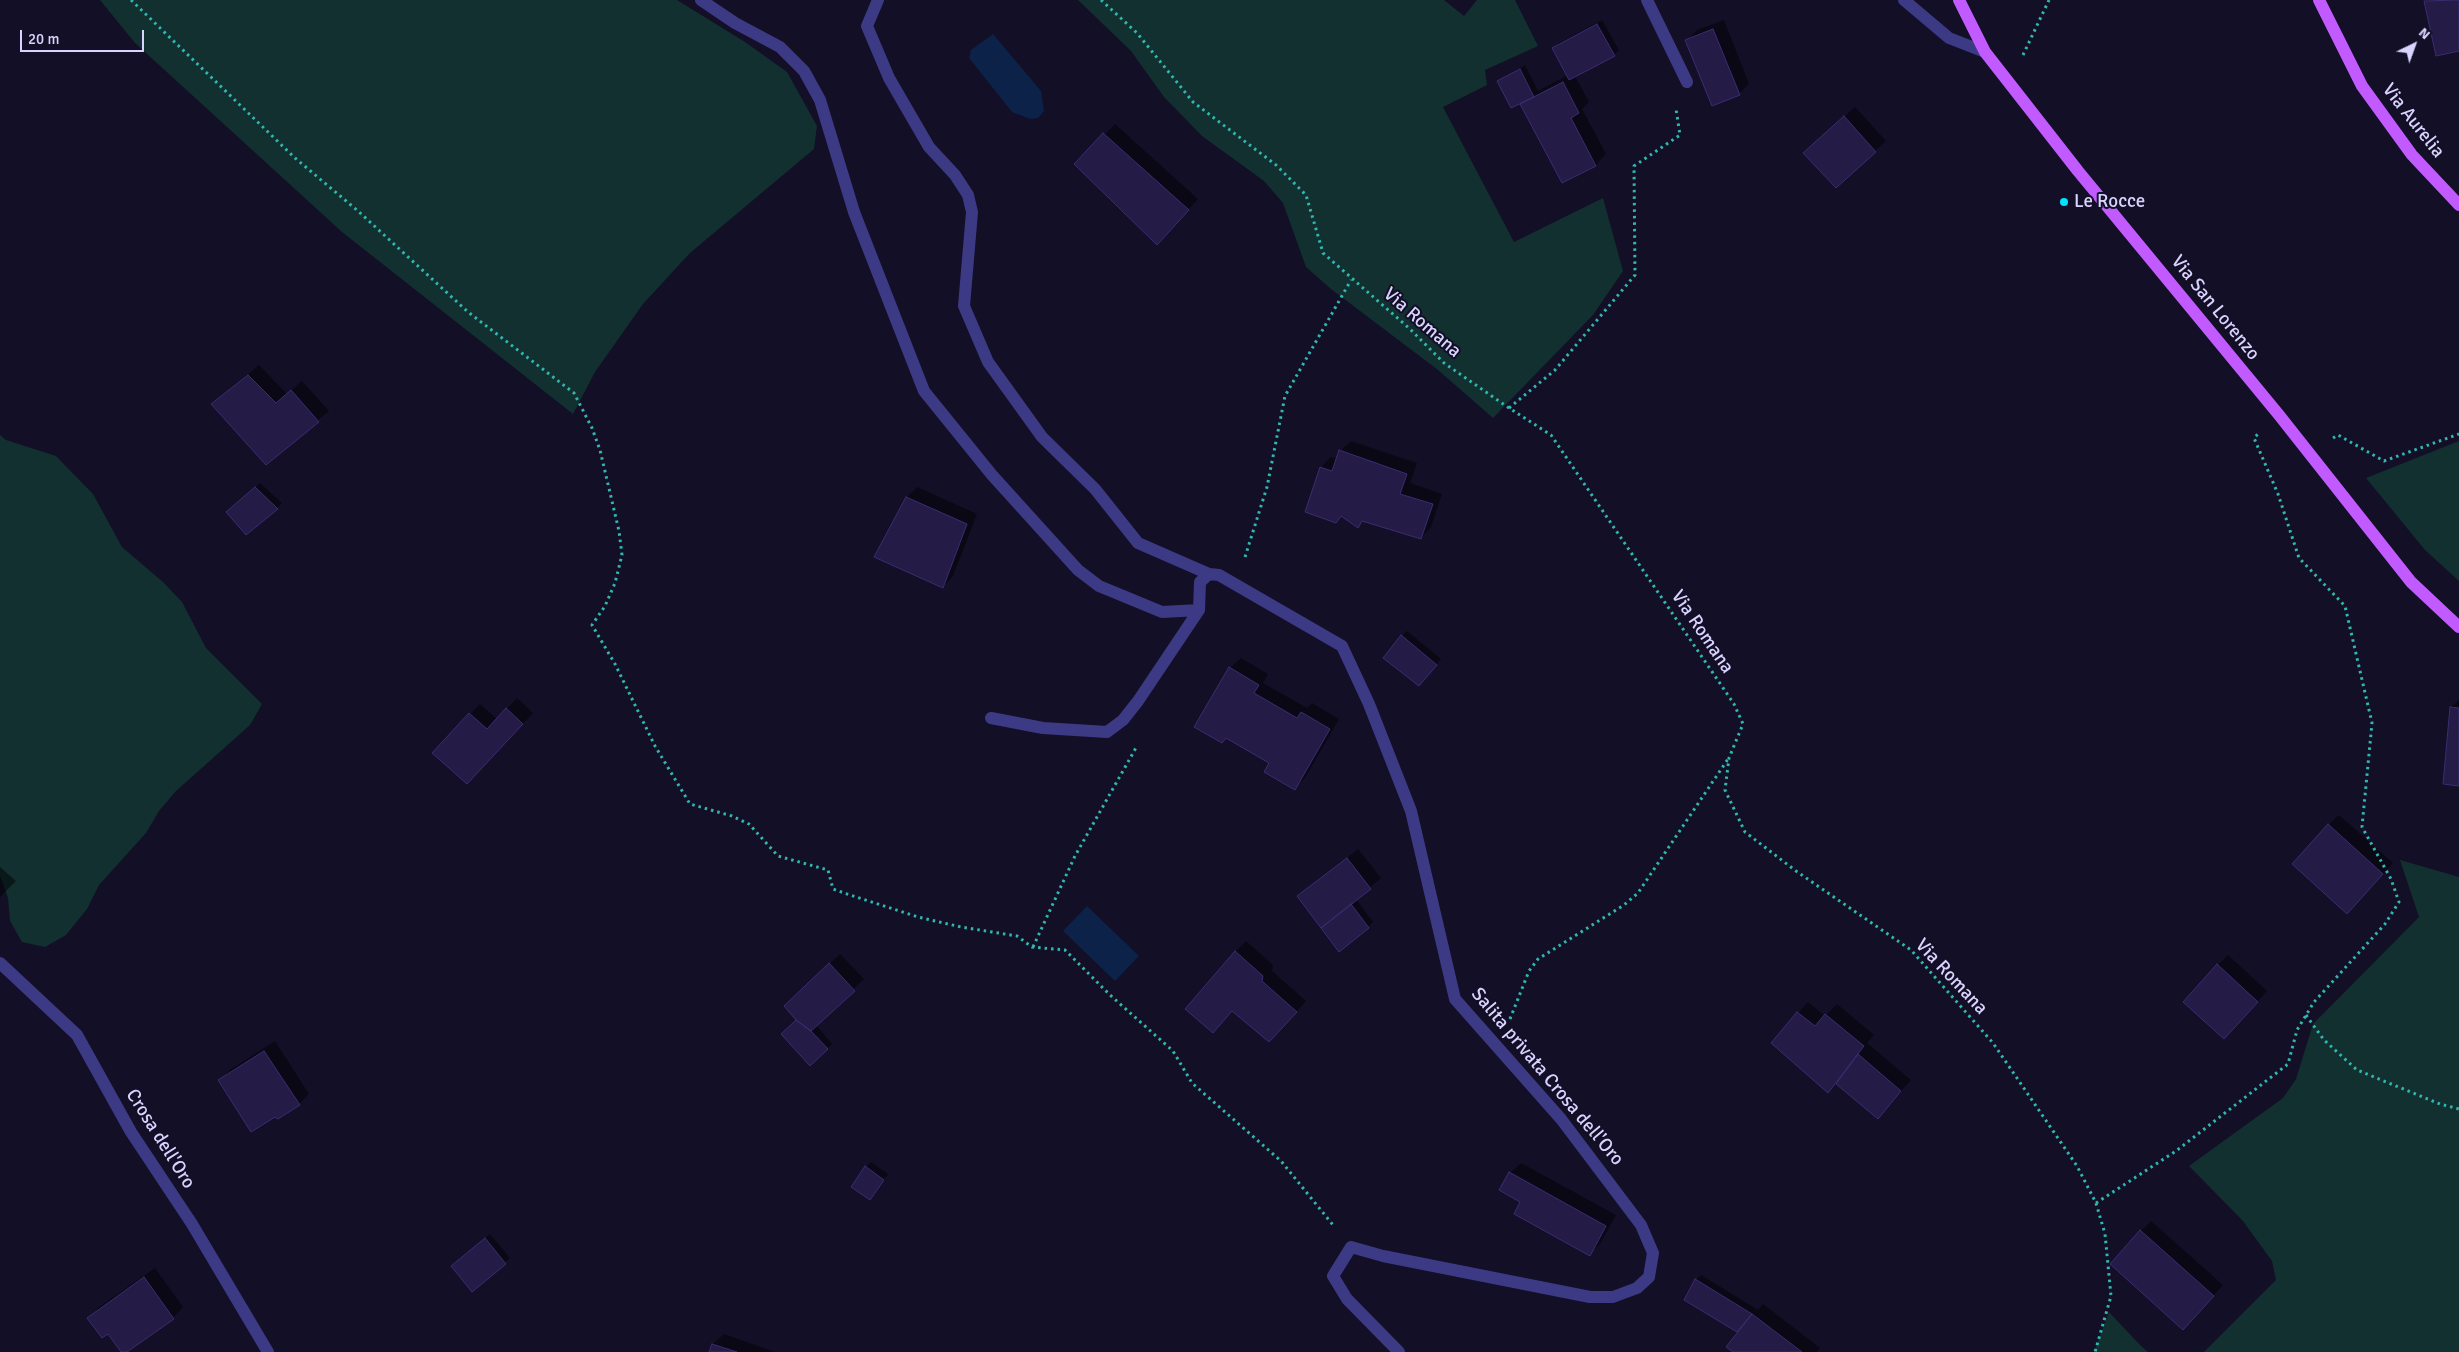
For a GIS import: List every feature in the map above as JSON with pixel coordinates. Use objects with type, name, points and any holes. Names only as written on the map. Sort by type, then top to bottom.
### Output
[{"type":"main road","name":"Via San Lorenzo","points":[[1960,0],[1985,52],[2078,171],[2308,451],[2411,582],[2459,627]]},
{"type":"main road","name":"Via Aurelia","points":[[2319,0],[2362,86],[2412,155],[2459,205]]},
{"type":"street","points":[[701,0],[735,23],[780,46],[804,71],[820,100],[854,212],[924,391],[992,475],[1078,570],[1099,586],[1162,612],[1199,610]]},
{"type":"street","name":"Salita privata Crosa dell'Oro","points":[[878,0],[867,26],[889,78],[929,147],[955,175],[968,195],[972,212],[964,306],[988,362],[1042,437],[1095,489],[1138,544],[1209,574],[1219,575],[1235,586],[1342,646],[1368,704],[1411,811],[1455,999],[1561,1119],[1641,1225],[1653,1253],[1649,1277],[1637,1288],[1613,1297],[1590,1297],[1383,1256],[1351,1247]]},
{"type":"street","points":[[1647,0],[1687,82]]},
{"type":"street","points":[[1904,0],[1950,38],[1985,52]]},
{"type":"street","points":[[991,718],[1043,728],[1107,732],[1122,720],[1138,701],[1199,610],[1200,582],[1209,574]]},
{"type":"street","name":"Crosa dell'Oro","points":[[0,963],[77,1036],[131,1132],[192,1224],[268,1352]]},
{"type":"street","points":[[1351,1247],[1333,1276],[1347,1299],[1399,1352]]},
{"type":"path","points":[[131,0],[295,158],[358,211],[468,312],[574,393],[592,428],[600,450],[620,531],[622,554],[615,583],[606,606],[592,625],[615,664],[655,746],[690,804],[732,816],[749,824],[778,856],[828,870],[833,889],[918,917],[961,927],[1017,936],[1032,947],[1065,950],[1110,995],[1173,1051],[1192,1083],[1281,1161],[1351,1247]]},
{"type":"path","name":"Via Romana","points":[[1101,0],[1137,33],[1193,102],[1276,165],[1306,194],[1322,254],[1410,329],[1444,363],[1509,408],[1552,434],[1734,704],[1742,724],[1729,758],[1725,790],[1745,832],[1796,871],[1911,950],[1993,1043],[2077,1166],[2096,1203],[2105,1234],[2111,1296],[2095,1352]]},
{"type":"path","points":[[1985,52],[2024,55],[2049,0]]},
{"type":"path","points":[[1509,408],[1555,370],[1635,275],[1634,166],[1680,135],[1674,98],[1687,82]]},
{"type":"path","points":[[2096,1203],[2176,1151],[2288,1064],[2297,1030],[2314,1002],[2385,924],[2399,902],[2391,879],[2362,827],[2372,723],[2345,606],[2299,558],[2278,494],[2254,438],[2279,416]]},
{"type":"path","points":[[2308,451],[2338,435],[2384,461],[2459,434]]},
{"type":"path","points":[[1502,1018],[1509,1022],[1529,971],[1538,959],[1624,905],[1638,893],[1729,758]]},
{"type":"path","points":[[2306,1014],[2324,1040],[2357,1070],[2440,1104],[2459,1109]]},
{"type":"green space","points":[[100,0],[677,0],[745,42],[787,72],[817,126],[814,149],[690,253],[643,304],[595,372],[573,414],[342,232],[135,43]]},
{"type":"green space","points":[[1078,0],[1444,0],[1464,16],[1477,0],[1515,0],[1538,46],[1485,70],[1487,85],[1443,107],[1514,242],[1603,198],[1623,271],[1593,315],[1493,418],[1438,370],[1331,289],[1306,267],[1283,203],[1264,181],[1202,136],[1164,97],[1131,51]]},
{"type":"green space","points":[[0,435],[6,440],[56,456],[93,494],[122,547],[163,582],[182,602],[206,648],[262,704],[250,725],[175,792],[159,811],[146,833],[99,885],[87,909],[66,935],[45,947],[22,942],[10,921],[8,898],[0,876]]},
{"type":"green space","points":[[2459,441],[2459,581],[2425,550],[2366,478]]},
{"type":"green space","points":[[2400,860],[2459,877],[2459,1352],[2204,1352],[2276,1280],[2272,1261],[2243,1221],[2189,1166],[2283,1098],[2296,1079],[2313,1024],[2419,917]]},
{"type":"green space","points":[[2109,1312],[2140,1345],[2148,1352],[2094,1352]]},
{"type":"water","points":[[993,34],[1041,91],[1044,111],[1038,118],[1030,119],[1012,112],[969,58],[971,50]]},
{"type":"water","points":[[1087,906],[1139,956],[1115,981],[1063,931]]},
{"type":"building","points":[[2459,0],[2459,51],[2436,56],[2424,1]]},
{"type":"building","points":[[1597,24],[1615,56],[1569,80],[1552,48]]},
{"type":"building","points":[[1713,29],[1740,95],[1712,106],[1685,40]]},
{"type":"building","points":[[1520,69],[1534,97],[1511,108],[1497,81]]},
{"type":"building","points":[[1563,82],[1579,113],[1571,118],[1596,166],[1562,183],[1520,104]]},
{"type":"building","points":[[1844,116],[1876,152],[1836,188],[1803,153]]},
{"type":"building","points":[[1103,133],[1189,210],[1157,245],[1074,164]]},
{"type":"building","points":[[248,375],[276,403],[291,390],[319,422],[266,465],[211,404]]},
{"type":"building","points":[[1339,450],[1407,474],[1400,494],[1433,504],[1421,539],[1362,521],[1358,528],[1341,516],[1336,523],[1305,512],[1320,467],[1332,471]]},
{"type":"building","points":[[255,487],[278,509],[246,535],[226,512]]},
{"type":"building","points":[[906,497],[967,524],[943,588],[874,557]]},
{"type":"building","points":[[1401,635],[1437,665],[1419,686],[1383,658]]},
{"type":"building","points":[[1229,667],[1259,685],[1254,693],[1297,718],[1301,712],[1330,729],[1295,790],[1264,772],[1269,763],[1226,738],[1222,743],[1194,727]]},
{"type":"building","points":[[2450,707],[2459,708],[2459,786],[2443,784]]},
{"type":"building","points":[[506,708],[523,724],[467,784],[432,753],[469,713],[487,729]]},
{"type":"building","points":[[2328,824],[2383,874],[2347,914],[2292,864]]},
{"type":"building","points":[[1347,858],[1371,889],[1321,928],[1297,896]]},
{"type":"building","points":[[1351,904],[1369,928],[1339,952],[1321,928]]},
{"type":"building","points":[[1235,951],[1263,976],[1262,981],[1297,1012],[1269,1042],[1232,1011],[1213,1033],[1185,1009]]},
{"type":"building","points":[[829,963],[855,991],[811,1031],[796,1020],[784,1006]]},
{"type":"building","points":[[2217,964],[2258,1002],[2224,1039],[2183,1002]]},
{"type":"building","points":[[1797,1012],[1815,1026],[1825,1014],[1864,1046],[1828,1093],[1771,1043]]},
{"type":"building","points":[[796,1020],[811,1031],[828,1049],[810,1066],[781,1034]]},
{"type":"building","points":[[264,1051],[300,1105],[278,1119],[275,1117],[251,1132],[218,1080]]},
{"type":"building","points":[[1858,1054],[1901,1091],[1878,1119],[1836,1084]]},
{"type":"building","points":[[865,1166],[884,1180],[870,1200],[851,1187]]},
{"type":"building","points":[[1509,1172],[1606,1226],[1590,1256],[1514,1214],[1520,1202],[1499,1190]]},
{"type":"building","points":[[2140,1230],[2214,1296],[2183,1330],[2110,1264]]},
{"type":"building","points":[[485,1238],[506,1264],[472,1292],[451,1266]]},
{"type":"building","points":[[144,1277],[174,1319],[127,1352],[121,1352],[108,1334],[102,1338],[87,1318]]},
{"type":"building","points":[[1695,1279],[1752,1314],[1737,1332],[1684,1300]]},
{"type":"building","points":[[1752,1314],[1802,1352],[1733,1352],[1726,1347]]},
{"type":"building","points":[[712,1344],[737,1352],[709,1352]]},
{"type":"place","name":"Le Rocce","points":[[2064,202]]}]
